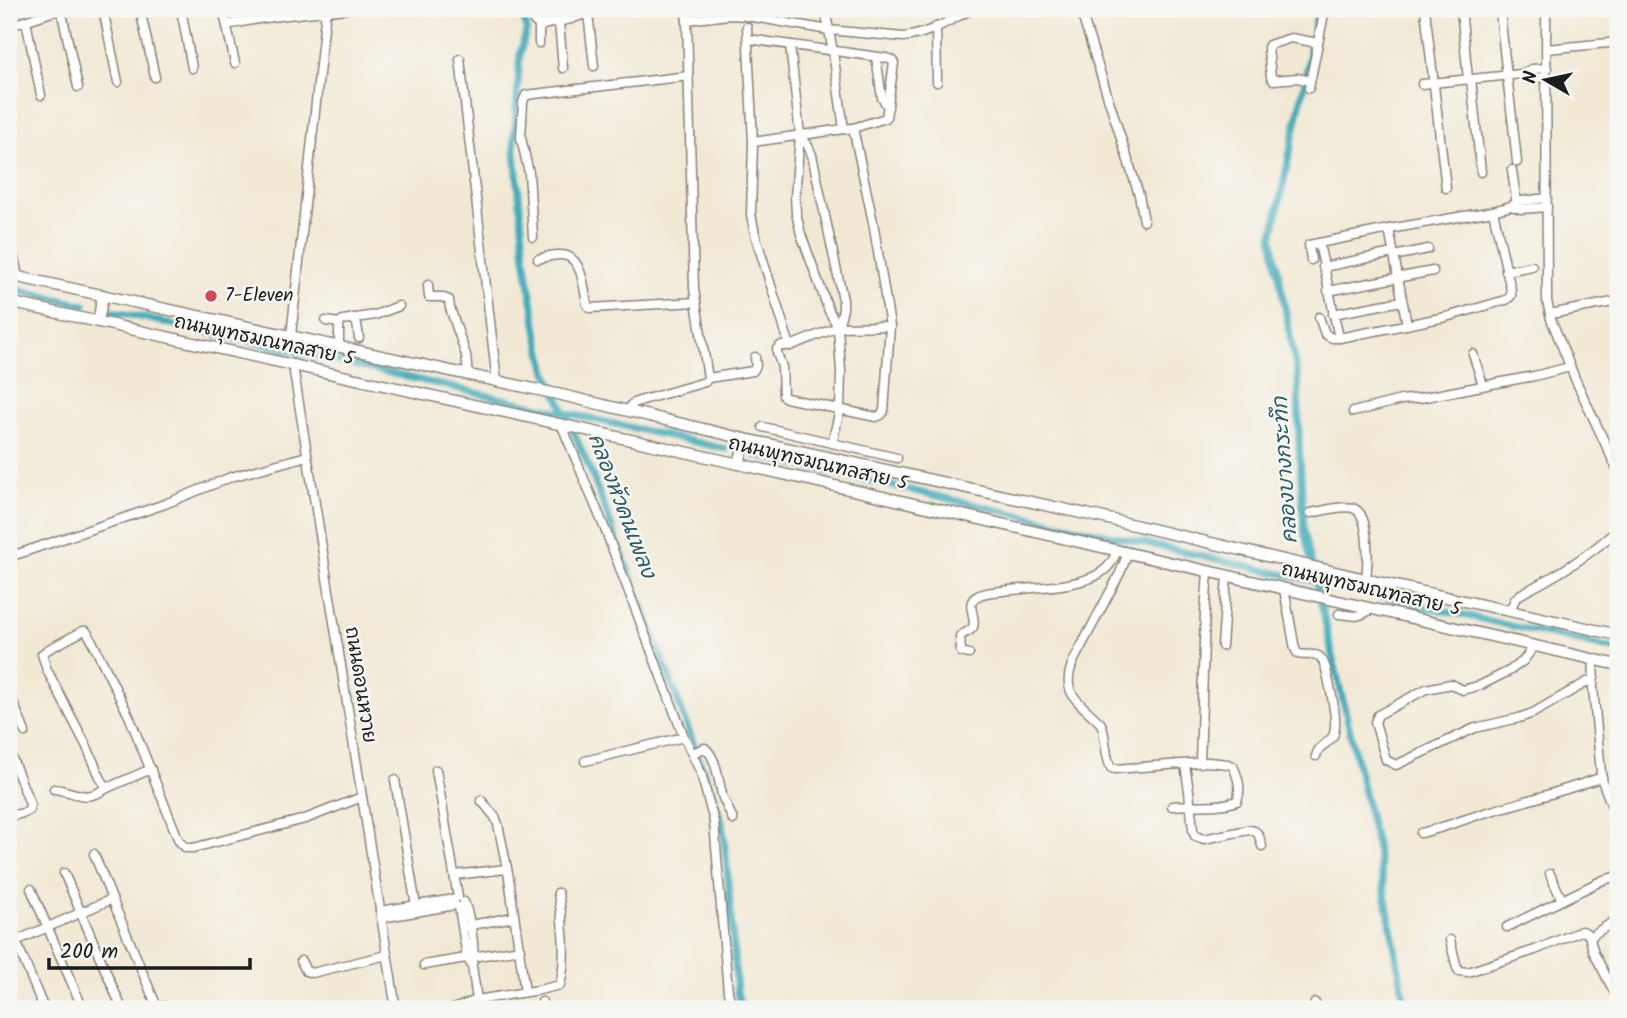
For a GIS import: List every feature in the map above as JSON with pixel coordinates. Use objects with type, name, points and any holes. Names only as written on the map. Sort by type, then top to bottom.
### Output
[{"type":"main road","name":"ถนนพุทธมณฑลสาย 5","points":[[14,276],[566,396],[745,439],[1618,635]]},
{"type":"main road","points":[[98,322],[103,295]]},
{"type":"main road","name":"ถนนพุทธมณฑลสาย 5","points":[[9,302],[739,464],[1618,665]]},
{"type":"main road","points":[[739,464],[745,439]]},
{"type":"street","points":[[10,27],[61,9],[78,87]]},
{"type":"street","points":[[103,9],[118,82]]},
{"type":"street","points":[[139,9],[155,78]]},
{"type":"street","points":[[181,9],[192,68]]},
{"type":"street","points":[[223,9],[234,63]]},
{"type":"street","points":[[227,25],[326,9],[347,9]]},
{"type":"street","points":[[291,336],[326,9]]},
{"type":"street","points":[[528,9],[533,20],[541,27]]},
{"type":"street","points":[[539,43],[538,33],[541,27],[598,9]]},
{"type":"street","points":[[685,9],[694,289],[708,378]]},
{"type":"street","points":[[825,9],[848,128],[873,222],[890,326],[884,411],[876,417],[783,396],[778,349],[780,346],[790,346],[838,327],[890,326]]},
{"type":"street","points":[[687,20],[729,15],[747,16],[829,30],[903,37],[914,36],[972,9]]},
{"type":"street","points":[[1080,9],[1139,195],[1144,221]]},
{"type":"street","points":[[1317,43],[1292,38],[1269,45],[1273,80],[1298,78],[1309,83],[1325,9]]},
{"type":"street","points":[[1425,9],[1446,188]]},
{"type":"street","points":[[1461,9],[1481,172]]},
{"type":"street","points":[[1500,9],[1517,162]]},
{"type":"street","points":[[1546,9],[1547,283],[1550,314],[1570,367],[1618,471]]},
{"type":"street","points":[[588,13],[594,66]]},
{"type":"street","points":[[26,21],[41,94]]},
{"type":"street","points":[[559,22],[563,68]]},
{"type":"street","points":[[747,27],[753,142],[751,215],[790,346]]},
{"type":"street","points":[[936,27],[937,82]]},
{"type":"street","points":[[748,40],[886,58],[894,64],[884,119],[848,128],[753,142]]},
{"type":"street","points":[[1547,49],[1618,42]]},
{"type":"street","points":[[790,45],[800,135],[796,213],[801,234],[838,327]]},
{"type":"street","points":[[876,57],[882,98],[888,107]]},
{"type":"street","points":[[460,59],[498,382]]},
{"type":"street","points":[[1422,83],[1521,74],[1527,78],[1547,73]]},
{"type":"street","points":[[533,237],[529,173],[521,138],[523,102],[526,95],[689,76]]},
{"type":"street","points":[[800,135],[812,155],[843,309],[838,327],[841,371],[838,408],[830,443]]},
{"type":"street","points":[[1512,170],[1515,206]]},
{"type":"street","points":[[1311,260],[1309,245],[1515,206],[1547,203]]},
{"type":"street","points":[[1319,317],[1325,334],[1339,338],[1446,317],[1506,300],[1511,296],[1493,211]]},
{"type":"street","points":[[1389,229],[1407,324]]},
{"type":"street","points":[[9,235],[14,276]]},
{"type":"street","points":[[1319,243],[1339,338]]},
{"type":"street","points":[[1323,267],[1428,249]]},
{"type":"street","points":[[538,259],[551,256],[570,258],[578,268],[590,308],[696,302]]},
{"type":"street","points":[[1506,271],[1532,266]]},
{"type":"street","points":[[1328,291],[1433,271]]},
{"type":"street","points":[[428,285],[429,297],[449,300],[466,355],[468,375]]},
{"type":"street","points":[[1333,314],[1402,301]]},
{"type":"street","points":[[1550,314],[1618,301]]},
{"type":"street","points":[[326,321],[339,323],[400,306]]},
{"type":"street","points":[[354,318],[359,338]]},
{"type":"street","points":[[339,323],[339,347]]},
{"type":"street","points":[[1473,354],[1483,385]]},
{"type":"street","points":[[630,411],[631,405],[636,402],[705,382],[708,378],[753,371],[757,366],[755,357]]},
{"type":"street","name":"ถนนดอนหวาย","points":[[293,366],[396,1009]]},
{"type":"street","points":[[1353,412],[1570,367]]},
{"type":"street","points":[[562,426],[605,529],[684,737],[697,751],[714,822],[728,992],[732,1009]]},
{"type":"street","points":[[763,427],[898,458]]},
{"type":"street","points":[[794,449],[798,435]]},
{"type":"street","points":[[9,557],[165,504],[231,477],[307,456]]},
{"type":"street","points":[[1311,513],[1348,507],[1360,512],[1367,548],[1366,579]]},
{"type":"street","points":[[1510,611],[1521,594],[1568,569],[1618,528]]},
{"type":"street","points":[[969,654],[961,652],[960,636],[974,625],[971,603],[974,597],[985,593],[1085,580],[1103,572],[1122,552]]},
{"type":"street","points":[[1122,552],[1120,573],[1068,672],[1067,680],[1076,700],[1101,724],[1107,760],[1111,768],[1200,763],[1233,766],[1240,795],[1237,801],[1212,806],[1172,806]]},
{"type":"street","points":[[1200,763],[1208,572]]},
{"type":"street","points":[[1222,646],[1227,576]]},
{"type":"street","points":[[1284,589],[1294,649],[1298,654],[1320,656],[1326,669],[1336,727],[1331,739],[1318,749],[1315,756]]},
{"type":"street","points":[[1339,614],[1357,616],[1371,609]]},
{"type":"street","points":[[107,788],[42,654],[83,631],[89,635],[129,716],[178,841],[186,848],[305,820],[362,797]]},
{"type":"street","points":[[1535,645],[1523,662],[1481,685],[1463,690],[1451,684],[1426,689],[1378,715],[1375,722],[1386,760],[1396,765],[1403,763],[1475,728],[1519,719],[1594,678]]},
{"type":"street","points":[[1594,659],[1602,777],[1618,822]]},
{"type":"street","points":[[9,692],[24,732]]},
{"type":"street","points":[[585,761],[684,737]]},
{"type":"street","points":[[697,751],[705,748],[709,751],[733,820]]},
{"type":"street","points":[[9,751],[30,804],[29,810],[24,813],[9,816]]},
{"type":"street","points":[[1185,765],[1192,830],[1195,836],[1203,839],[1255,830],[1262,846]]},
{"type":"street","points":[[54,789],[85,796],[97,794],[151,769]]},
{"type":"street","points":[[436,770],[458,902],[466,926],[477,1000]]},
{"type":"street","points":[[1421,834],[1497,809],[1566,791],[1602,777]]},
{"type":"street","points":[[395,780],[416,908]]},
{"type":"street","points":[[481,800],[495,817],[520,949],[525,992]]},
{"type":"street","points":[[94,854],[155,1008],[163,1006],[169,1009]]},
{"type":"street","points":[[455,875],[506,869]]},
{"type":"street","points":[[64,873],[122,1009]]},
{"type":"street","points":[[1550,874],[1562,900]]},
{"type":"street","points":[[1507,927],[1603,880],[1618,876]]},
{"type":"street","points":[[31,889],[83,1009]]},
{"type":"street","points":[[453,1009],[477,1000],[560,985],[563,941],[558,893]]},
{"type":"street","points":[[12,942],[113,899]]},
{"type":"street","points":[[381,914],[458,902]]},
{"type":"street","points":[[466,926],[514,917]]},
{"type":"street","points":[[1591,937],[1618,920]]},
{"type":"street","points":[[9,924],[12,942],[44,1009]]},
{"type":"street","points":[[1450,940],[1457,968],[1463,973],[1535,950],[1581,931],[1591,937]]},
{"type":"street","points":[[1591,937],[1594,953],[1618,999]]},
{"type":"street","points":[[424,965],[520,949]]},
{"type":"street","points":[[302,961],[306,971],[312,974],[387,955]]},
{"type":"waterway","name":"คลองหัวคนเพลง","points":[[519,9],[527,28],[520,54],[514,142],[525,258],[538,336],[547,372],[589,467],[722,821],[737,992],[742,1009]]},
{"type":"waterway","name":"คลองบางกระทึก","points":[[1317,9],[1272,238],[1298,378],[1304,530],[1376,845],[1406,1009]]},
{"type":"waterway","points":[[9,288],[85,305]]},
{"type":"waterway","points":[[113,311],[726,449]]},
{"type":"waterway","points":[[755,455],[1618,650]]},
{"type":"place","name":"7-Eleven","points":[[211,296]]}]
